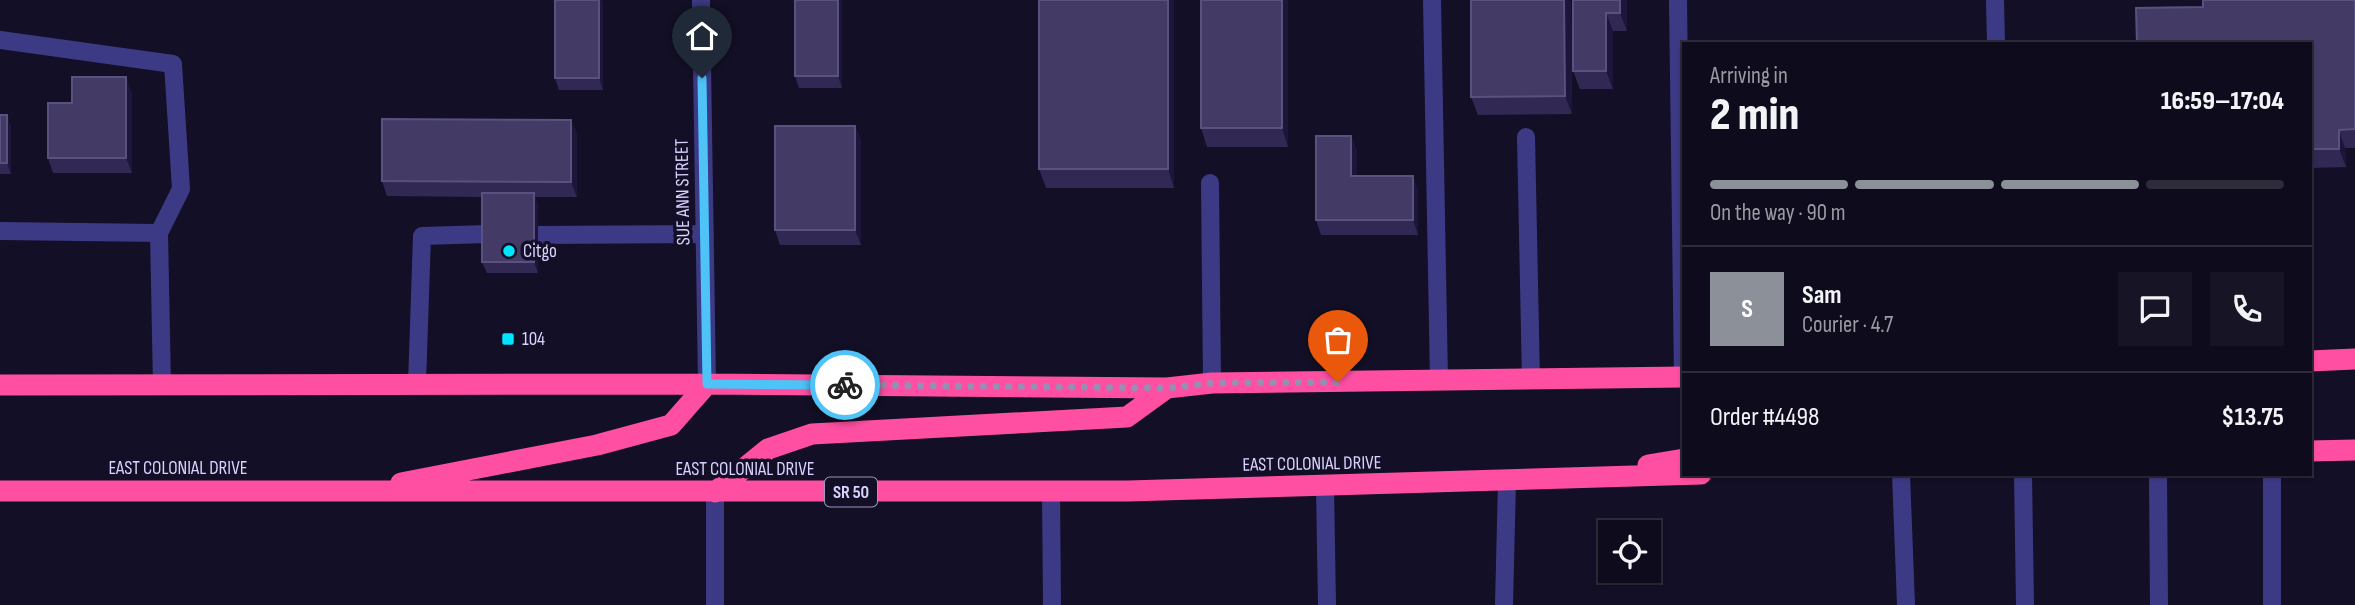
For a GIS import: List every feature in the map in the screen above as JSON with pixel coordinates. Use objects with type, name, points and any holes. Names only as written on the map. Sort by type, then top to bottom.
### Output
[{"type":"highway","points":[[2312,361],[2355,359]]},
{"type":"highway","points":[[0,385],[707,384],[1167,388],[1212,383],[1682,377]]},
{"type":"highway","points":[[361,491],[597,445],[671,425],[707,384]]},
{"type":"highway","points":[[715,492],[768,449],[812,433],[1127,417],[1167,388]]},
{"type":"highway","points":[[2312,451],[2355,450]]},
{"type":"highway","points":[[1563,480],[1682,459]]},
{"type":"highway","name":"EAST COLONIAL DRIVE","points":[[0,491],[1051,492],[1325,487],[1682,475]]},
{"type":"street","name":"SUE ANN STREET","points":[[701,0],[707,384]]},
{"type":"street","points":[[1432,0],[1439,380]]},
{"type":"street","points":[[1678,0],[1682,302]]},
{"type":"street","points":[[1995,0],[1996,42]]},
{"type":"street","points":[[0,40],[173,64],[181,189],[159,233],[162,385]]},
{"type":"street","points":[[1526,137],[1531,380]]},
{"type":"street","points":[[1210,183],[1212,383]]},
{"type":"street","points":[[0,231],[159,233]]},
{"type":"street","points":[[417,384],[422,236],[486,234]]},
{"type":"street","points":[[538,234],[705,234]]},
{"type":"street","points":[[1901,476],[1906,605]]},
{"type":"street","points":[[2023,476],[2025,605]]},
{"type":"street","points":[[2158,476],[2159,605]]},
{"type":"street","points":[[2272,476],[2272,605]]},
{"type":"street","points":[[1504,605],[1507,482]]},
{"type":"street","points":[[1325,487],[1327,605]]},
{"type":"street","points":[[715,492],[715,605]]},
{"type":"street","points":[[1051,492],[1052,605]]},
{"type":"building","points":[[555,0],[599,0],[599,78],[555,78]]},
{"type":"building","points":[[795,0],[838,0],[838,76],[795,76]]},
{"type":"building","points":[[1039,0],[1168,0],[1168,169],[1039,169]]},
{"type":"building","points":[[1201,0],[1282,0],[1282,128],[1201,128]]},
{"type":"building","points":[[1471,0],[1564,0],[1565,96],[1471,97]]},
{"type":"building","points":[[1573,0],[1620,0],[1620,13],[1606,13],[1606,71],[1573,71]]},
{"type":"building","points":[[2203,0],[2355,0],[2355,129],[2339,130],[2339,149],[2312,149],[2312,42],[2137,42],[2136,8],[2203,7]]},
{"type":"building","points":[[72,77],[126,77],[126,158],[48,158],[48,103],[72,103]]},
{"type":"building","points":[[0,115],[7,115],[7,163],[0,163]]},
{"type":"building","points":[[382,119],[571,120],[571,182],[382,181]]},
{"type":"building","points":[[775,126],[855,126],[855,230],[775,230]]},
{"type":"building","points":[[1316,136],[1351,136],[1351,176],[1413,176],[1413,220],[1316,220]]},
{"type":"building","points":[[482,193],[534,193],[534,262],[482,262]]},
{"type":"way so far","points":[[845,385],[1167,388],[1212,383],[1338,382]]},
{"type":"place","name":"Citgo","points":[[509,251]]},
{"type":"place","name":"104","points":[[508,339]]},
{"type":"route","points":[[702,78],[707,384],[845,385]]}]
